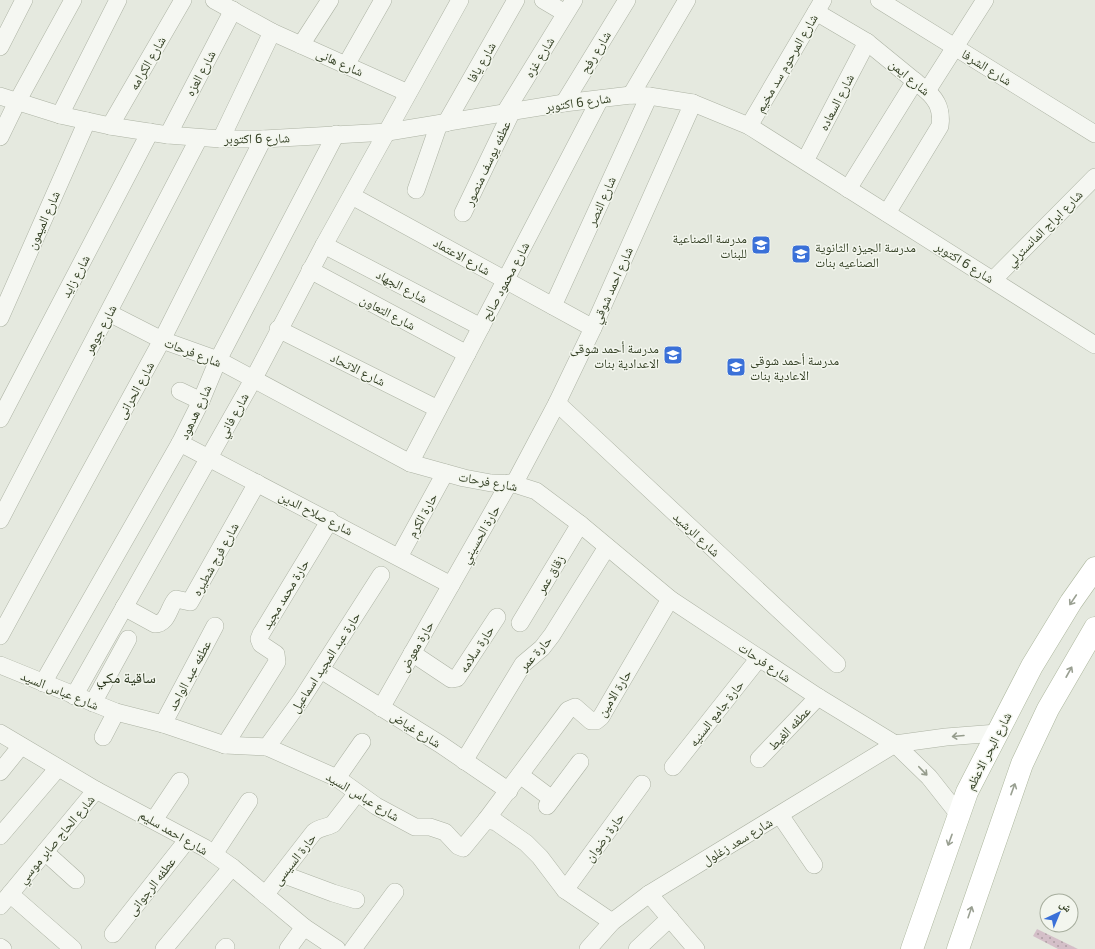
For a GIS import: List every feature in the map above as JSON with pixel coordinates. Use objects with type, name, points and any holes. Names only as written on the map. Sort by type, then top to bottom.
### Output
[{"type":"main road","name":"شارع البحر الاعظم","points":[[912,949],[967,792],[1032,666],[1095,568]]},
{"type":"main road","points":[[958,949],[1022,764],[1048,710],[1095,628]]},
{"type":"street","points":[[0,48],[24,0]]},
{"type":"street","points":[[0,137],[17,102],[73,0]]},
{"type":"street","points":[[60,115],[118,0]]},
{"type":"street","name":"شارع الكرامه","points":[[110,126],[183,0]]},
{"type":"street","name":"شارع هانى","points":[[214,0],[272,32],[408,93]]},
{"type":"street","points":[[301,45],[330,0]]},
{"type":"street","points":[[346,65],[383,0]]},
{"type":"street","name":"شارع فاني","points":[[74,696],[254,378],[278,329],[310,270],[460,0]]},
{"type":"street","name":"شارع يافا","points":[[416,190],[442,124],[516,0]]},
{"type":"street","points":[[543,0],[570,7]]},
{"type":"street","name":"شارع رفح","points":[[564,103],[627,0]]},
{"type":"street","points":[[631,95],[687,0]]},
{"type":"street","name":"شارع الشرفا","points":[[879,0],[1095,134]]},
{"type":"street","points":[[848,189],[921,86],[956,48],[985,0]]},
{"type":"street","name":"شارع ايمن","points":[[819,6],[867,42],[921,86],[934,97],[939,106],[941,116],[940,126],[887,213]]},
{"type":"street","name":"شارع المرحوم سد مخيم","points":[[749,126],[819,6]]},
{"type":"street","name":"شارع غزه","points":[[507,114],[570,7]]},
{"type":"street","name":"شارع العزه","points":[[168,135],[233,10]]},
{"type":"street","points":[[221,139],[272,32]]},
{"type":"street","name":"شارع السعاده","points":[[805,161],[867,42]]},
{"type":"street","name":"شارع 6 اكتوبر","points":[[0,96],[60,115],[110,126],[168,135],[221,139],[263,139],[388,132],[507,114],[564,103],[631,95],[649,96],[693,104],[749,126],[1095,345]]},
{"type":"street","name":"شارع النصر","points":[[553,306],[649,96]]},
{"type":"street","name":"شارع محمود صالح","points":[[410,463],[600,99]]},
{"type":"street","name":"شارع احمد شوقي","points":[[512,484],[557,403],[593,328],[693,104]]},
{"type":"street","name":"عطفه يوسف منصور","points":[[463,214],[507,114]]},
{"type":"street","name":"شارع الميمون","points":[[0,318],[86,121]]},
{"type":"street","name":"شارع زايد","points":[[0,419],[150,132]]},
{"type":"street","name":"شارع هدهود","points":[[43,683],[180,443],[201,401],[218,360],[336,134]]},
{"type":"street","name":"شارع جوهر","points":[[0,520],[199,138]]},
{"type":"street","name":"شارع الحرانى","points":[[0,636],[162,340],[263,139]]},
{"type":"street","name":"شارع ابراج المانسترلي","points":[[993,280],[1095,177]]},
{"type":"street","name":"شارع الاعتماد","points":[[352,196],[593,328]]},
{"type":"street","name":"شارع الجهاد","points":[[324,245],[481,327]]},
{"type":"street","name":"شارع التعاون","points":[[310,270],[467,354]]},
{"type":"street","name":"شارع فرحات","points":[[109,313],[162,340],[218,360],[410,463],[445,473],[491,483],[512,484],[536,491],[580,524],[670,599],[818,697],[895,744],[929,777],[959,815]]},
{"type":"street","name":"شارع الاتحاد","points":[[278,329],[438,409]]},
{"type":"street","points":[[180,391],[201,401]]},
{"type":"street","name":"شارع الرشيد","points":[[557,403],[837,664]]},
{"type":"street","name":"شارع صلاح الدين","points":[[180,443],[330,520],[451,585]]},
{"type":"street","name":"حارة الكرم","points":[[399,557],[445,473]]},
{"type":"street","name":"شارع فرج شطيره","points":[[124,607],[155,624],[159,624],[164,620],[176,599],[190,602],[257,483]]},
{"type":"street","name":"حارة الحسيني","points":[[451,585],[512,484]]},
{"type":"street","name":"حارة محمد مجيد","points":[[225,745],[277,662],[276,654],[261,644],[259,639],[261,634],[330,520]]},
{"type":"street","name":"زقاق عمر","points":[[520,623],[580,524]]},
{"type":"street","name":"حارة عمر","points":[[464,760],[523,664],[542,648],[552,635],[607,546]]},
{"type":"street","name":"حارة عبد المجيد اسماعيل","points":[[267,747],[321,670],[381,575]]},
{"type":"street","name":"حارة معوض","points":[[381,708],[451,585]]},
{"type":"street","name":"حارة الامين","points":[[486,820],[571,707],[575,707],[591,721],[596,721],[601,717],[670,599]]},
{"type":"street","name":"حارة سلامه","points":[[412,654],[451,679],[456,678],[497,617]]},
{"type":"street","name":"عطفه عبد الواحد","points":[[163,724],[215,626]]},
{"type":"street","points":[[93,703],[128,639]]},
{"type":"street","name":"حارة جامع السنيه","points":[[673,767],[759,658]]},
{"type":"street","name":"شارع عباس السيد","points":[[0,664],[74,696],[116,712],[163,724],[225,745],[267,747],[337,778],[376,806],[415,827],[430,827],[445,832],[458,846],[463,848],[486,820]]},
{"type":"street","name":"شارع غياض","points":[[321,670],[509,790]]},
{"type":"street","name":"عطفه الغيط","points":[[759,759],[818,697]]},
{"type":"street","points":[[103,737],[116,712]]},
{"type":"street","name":"شارع احمد سليم","points":[[0,733],[96,790],[154,820],[214,854],[232,867],[304,927],[337,949]]},
{"type":"street","points":[[895,744],[946,737],[997,733]]},
{"type":"street","points":[[337,778],[362,742]]},
{"type":"street","name":"شارع سعد زغلول","points":[[588,949],[612,922],[649,894],[895,744]]},
{"type":"street","points":[[0,772],[21,746]]},
{"type":"street","points":[[520,775],[549,802],[580,762]]},
{"type":"street","points":[[0,836],[58,768]]},
{"type":"street","points":[[154,820],[180,781]]},
{"type":"street","name":"حارة رضوان","points":[[565,890],[642,784]]},
{"type":"street","name":"شارع الحاج صابر موسي","points":[[5,900],[96,790]]},
{"type":"street","name":"حارة السيسى","points":[[265,895],[314,832],[319,828],[328,827],[333,824],[357,793]]},
{"type":"street","points":[[214,854],[249,801]]},
{"type":"street","points":[[780,815],[814,865]]},
{"type":"street","points":[[486,820],[496,822],[526,843],[540,857],[565,890],[612,922]]},
{"type":"street","name":"عطفه الرجوانى","points":[[113,934],[188,839]]},
{"type":"street","points":[[45,852],[76,880]]},
{"type":"street","points":[[164,949],[232,867]]},
{"type":"street","points":[[282,874],[356,900]]},
{"type":"street","points":[[353,949],[395,892]]},
{"type":"street","points":[[649,894],[696,949]]},
{"type":"street","points":[[5,900],[73,949]]},
{"type":"street","points":[[637,949],[670,918]]},
{"type":"street","points":[[288,949],[304,927]]},
{"type":"street","points":[[0,946],[3,949]]},
{"type":"shaded area","points":[[1037,929],[1039,930],[1039,933],[1045,933],[1078,949],[1058,949],[1033,936]]},
{"type":"place","name":"مدرسة الصناعية للبنات","points":[[761,245]]},
{"type":"place","name":"مدرسة الجيزه الثانوية الصناعيه بنات","points":[[801,254]]},
{"type":"place","name":"مدرسة أحمد شوقى الاعدادية بنات","points":[[673,355]]},
{"type":"place","name":"مدرسة أحمد شوقى الاعادية بنات","points":[[736,367]]},
{"type":"district","name":"ساقية مكي","points":[[126,678]]}]
